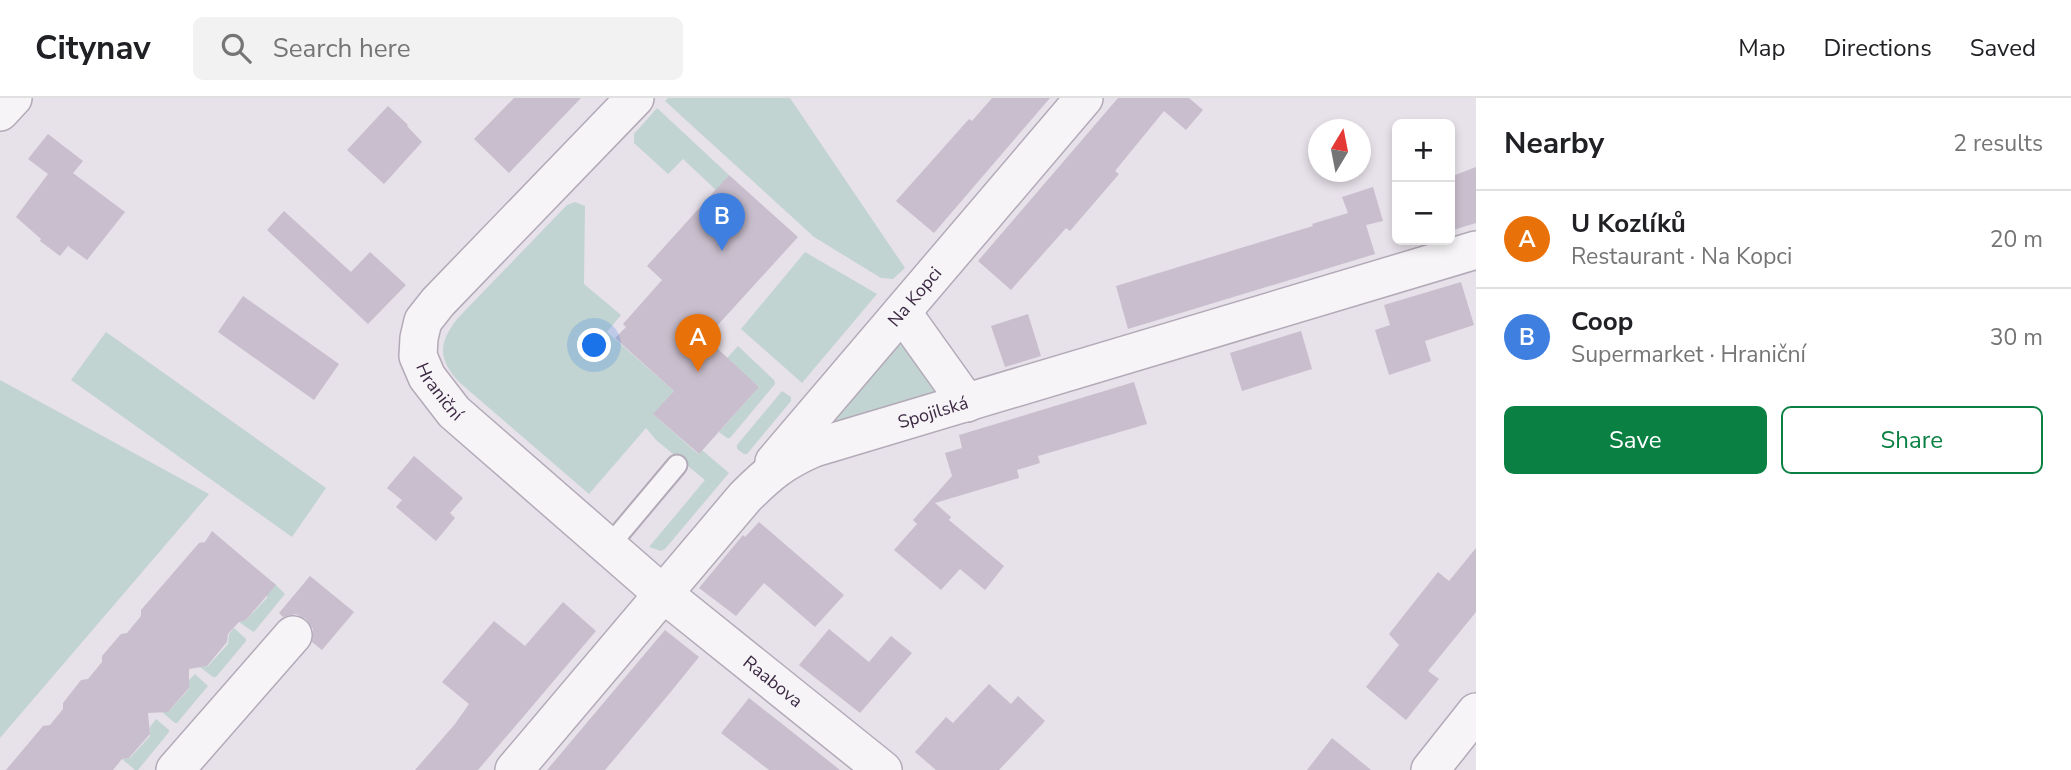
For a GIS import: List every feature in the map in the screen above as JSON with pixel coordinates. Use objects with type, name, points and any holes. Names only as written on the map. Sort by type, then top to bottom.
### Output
[{"type":"street","points":[[0,112],[13,98]]},
{"type":"street","name":"Na Kopci","points":[[744,497],[1084,98]]},
{"type":"street","name":"Hraniční","points":[[633,101],[438,302],[424,321],[418,356],[427,377],[454,412],[663,593]]},
{"type":"street","name":"Spojilská","points":[[514,770],[744,497],[773,469],[802,453],[1476,250]]},
{"type":"street","points":[[902,312],[967,402]]},
{"type":"street","name":"Raabova","points":[[663,593],[883,770]]},
{"type":"street","points":[[175,770],[293,635]]},
{"type":"street","points":[[1430,770],[1476,712]]},
{"type":"lane","points":[[609,546],[677,465]]},
{"type":"shaded area","points":[[668,98],[790,98],[905,268],[893,279],[881,278],[814,237],[665,101]]},
{"type":"shaded area","points":[[657,108],[729,175],[716,190],[683,159],[668,174],[634,143],[634,134]]},
{"type":"shaded area","points":[[575,202],[585,206],[584,284],[621,315],[607,332],[674,391],[654,415],[698,454],[702,450],[729,473],[661,551],[649,547],[705,480],[656,440],[646,428],[589,494],[459,382],[444,359],[446,336],[457,319],[567,205]]},
{"type":"shaded area","points":[[805,252],[877,294],[802,383],[741,329]]},
{"type":"shaded area","points":[[106,332],[326,488],[292,537],[71,380]]},
{"type":"shaded area","points":[[738,346],[775,384],[730,438],[727,438],[719,432],[759,387],[727,358]]},
{"type":"shaded area","points":[[897,346],[908,346],[942,391],[827,426]]},
{"type":"shaded area","points":[[0,380],[209,494],[0,738]]},
{"type":"shaded area","points":[[782,391],[791,397],[791,401],[747,454],[744,454],[737,449],[737,445]]},
{"type":"shaded area","points":[[273,582],[285,594],[254,632],[239,622],[246,620],[267,598],[267,589]]},
{"type":"shaded area","points":[[234,628],[246,641],[216,677],[213,677],[200,667],[208,666],[228,644],[229,634]]},
{"type":"shaded area","points":[[195,674],[208,686],[175,723],[162,712],[169,711],[189,689],[189,680]]},
{"type":"shaded area","points":[[156,719],[169,732],[138,770],[135,770],[122,759],[130,758],[150,736],[150,727]]},
{"type":"building","points":[[514,98],[581,98],[509,173],[474,139]]},
{"type":"building","points":[[992,98],[1050,98],[934,233],[896,201],[969,119],[972,121]]},
{"type":"building","points":[[1118,98],[1189,98],[1203,110],[1186,130],[1164,111],[1115,171],[1119,174],[1070,231],[1066,228],[1011,290],[978,261]]},
{"type":"building","points":[[388,106],[422,142],[384,184],[347,150]]},
{"type":"building","points":[[48,134],[83,161],[73,173],[125,212],[87,260],[68,246],[60,256],[16,217],[48,174],[28,159]]},
{"type":"building","points":[[1476,167],[1476,223],[1455,229],[1455,182],[1455,175]]},
{"type":"building","points":[[729,175],[798,237],[706,338],[759,387],[699,454],[653,414],[674,391],[615,338],[626,327],[623,324],[662,280],[647,266]]},
{"type":"building","points":[[1373,187],[1383,221],[1366,225],[1375,254],[1128,329],[1116,286],[1348,213],[1342,197]]},
{"type":"building","points":[[284,211],[351,272],[370,252],[406,285],[368,324],[267,230]]},
{"type":"building","points":[[1461,282],[1474,325],[1425,341],[1431,361],[1389,375],[1375,330],[1390,325],[1384,305]]},
{"type":"building","points":[[243,296],[339,364],[314,400],[218,332]]},
{"type":"building","points":[[1028,314],[1041,356],[1005,367],[991,326]]},
{"type":"building","points":[[1301,331],[1312,369],[1242,391],[1230,353]]},
{"type":"building","points":[[1134,382],[1147,424],[1038,456],[1040,463],[1017,470],[1019,478],[935,503],[951,517],[949,520],[1004,566],[985,590],[960,569],[941,590],[894,550],[917,524],[913,520],[952,476],[945,453],[962,448],[959,435]]},
{"type":"building","points":[[414,456],[463,498],[450,513],[455,518],[436,541],[396,507],[402,500],[387,488]]},
{"type":"building","points":[[759,522],[844,595],[815,627],[764,583],[736,616],[699,588],[743,535],[745,537]]},
{"type":"building","points":[[212,531],[276,585],[246,620],[239,622],[228,634],[227,642],[207,666],[189,669],[189,688],[168,712],[148,713],[150,734],[129,758],[122,759],[113,770],[6,770],[43,726],[50,725],[81,680],[88,679],[102,662],[102,656],[121,634],[127,633],[141,616],[141,610],[199,543],[205,542]]},
{"type":"building","points":[[1476,548],[1476,612],[1428,671],[1439,679],[1406,720],[1366,687],[1399,645],[1389,634],[1438,572],[1449,581]]},
{"type":"building","points":[[310,576],[354,612],[322,650],[312,642],[313,629],[306,619],[296,614],[283,617],[279,613]]},
{"type":"building","points":[[563,602],[596,631],[478,770],[415,770],[469,704],[442,682],[494,621],[525,646]]},
{"type":"building","points":[[829,629],[869,662],[891,636],[912,653],[860,713],[799,665]]},
{"type":"building","points":[[665,630],[699,657],[605,770],[547,770]]},
{"type":"building","points":[[989,684],[1011,704],[1018,696],[1045,721],[999,770],[936,770],[915,752],[946,717],[953,723]]},
{"type":"building","points":[[749,698],[840,770],[769,770],[721,733]]},
{"type":"building","points":[[1332,738],[1371,770],[1307,770]]},
{"type":"place","name":"Coop","points":[[722,251]]},
{"type":"place","name":"U Kozlíků","points":[[698,372]]}]
